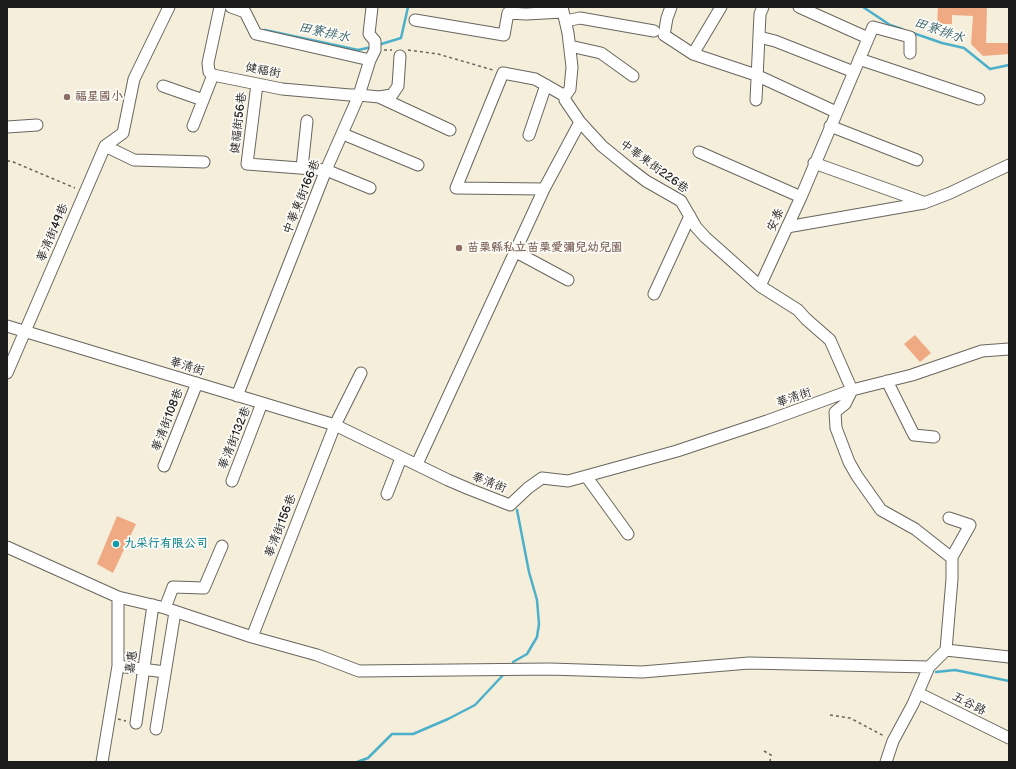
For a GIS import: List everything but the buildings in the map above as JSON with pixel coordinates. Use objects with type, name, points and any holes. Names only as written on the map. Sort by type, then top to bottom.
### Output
[{"type":"street","points":[[169,7],[134,79],[123,133],[105,146],[134,160],[204,162]]},
{"type":"street","points":[[193,126],[213,75],[209,72],[208,62],[220,7]]},
{"type":"street","points":[[231,7],[245,12],[256,34],[373,51]]},
{"type":"street","name":"中華東街166巷","points":[[237,396],[326,170],[359,94],[373,51],[369,34],[372,7]]},
{"type":"street","points":[[671,7],[667,18],[664,35],[693,54],[756,75],[836,112]]},
{"type":"street","points":[[693,54],[721,7]]},
{"type":"street","points":[[756,100],[760,14],[763,7]]},
{"type":"street","points":[[799,7],[868,38],[873,27],[910,37],[910,53]]},
{"type":"street","points":[[544,189],[456,188],[503,73],[535,79],[565,96],[570,89],[572,67],[564,12]]},
{"type":"street","points":[[415,20],[504,35],[508,13],[526,14],[564,12],[580,18],[654,30]]},
{"type":"street","points":[[759,37],[775,41],[854,72]]},
{"type":"street","name":"安泰","points":[[760,286],[801,197],[814,163],[868,38]]},
{"type":"street","points":[[570,46],[601,53],[633,76]]},
{"type":"street","points":[[379,98],[392,95],[398,86],[399,52]]},
{"type":"street","points":[[859,59],[979,99]]},
{"type":"street","name":"健福街","points":[[213,75],[282,89],[350,95],[359,94],[379,98],[450,130]]},
{"type":"street","name":"健福街56巷","points":[[257,84],[247,164],[302,168]]},
{"type":"street","points":[[529,135],[546,85]]},
{"type":"street","points":[[163,86],[203,100]]},
{"type":"street","name":"中華東街226巷","points":[[565,96],[580,122],[602,146],[646,181],[681,200],[696,227],[705,237],[760,286],[798,310],[830,340],[852,390]]},
{"type":"street","points":[[307,121],[302,168],[326,170],[370,188]]},
{"type":"street","points":[[416,464],[516,252],[544,189],[580,122]]},
{"type":"street","points":[[7,127],[37,125]]},
{"type":"street","points":[[830,126],[917,160]]},
{"type":"street","points":[[342,134],[418,165]]},
{"type":"street","name":"華清街49巷","points":[[7,373],[105,146]]},
{"type":"street","points":[[699,152],[801,197]]},
{"type":"street","points":[[814,163],[924,203]]},
{"type":"street","points":[[787,227],[924,203],[950,193],[1009,165]]},
{"type":"street","points":[[654,294],[690,216]]},
{"type":"street","points":[[516,252],[568,280]]},
{"type":"street","name":"華清街","points":[[7,326],[334,425],[469,490],[510,505],[528,488],[542,478],[568,481],[678,451],[852,390],[912,375],[982,351],[1009,349]]},
{"type":"street","name":"華清街156巷","points":[[252,637],[334,425],[361,373]]},
{"type":"street","points":[[887,381],[914,435],[934,437]]},
{"type":"street","name":"華清街108巷","points":[[164,466],[197,383]]},
{"type":"street","points":[[852,390],[845,404],[835,412],[836,428],[849,462],[857,476],[881,510],[915,529],[952,557]]},
{"type":"street","name":"華清街132巷","points":[[232,481],[262,403]]},
{"type":"street","points":[[387,494],[401,458]]},
{"type":"street","points":[[586,476],[628,534]]},
{"type":"street","points":[[886,762],[893,741],[918,693],[929,667],[946,650],[952,579],[952,557],[970,526],[949,518]]},
{"type":"street","points":[[156,729],[165,672],[173,587],[204,588],[222,546]]},
{"type":"street","points":[[7,547],[118,597],[153,605],[252,637],[317,655],[359,671],[550,669],[642,672],[749,663],[929,667]]},
{"type":"street","points":[[102,762],[118,666],[118,597]]},
{"type":"street","name":"嘉惠","points":[[136,723],[153,605]]},
{"type":"street","points":[[946,650],[1009,657]]},
{"type":"street","points":[[118,666],[144,668],[165,672]]},
{"type":"street","name":"五谷路","points":[[918,693],[1009,738]]},
{"type":"path","points":[[373,51],[438,54],[503,73]]},
{"type":"path","points":[[7,161],[11,161],[84,192]]},
{"type":"path","points":[[830,715],[850,718],[893,741]]},
{"type":"path","points":[[109,718],[136,723]]},
{"type":"path","points":[[764,751],[771,755],[770,762]]},
{"type":"waterway","name":"田寮排水","points":[[378,45],[401,38],[408,7]]},
{"type":"waterway","name":"田寮排水","points":[[863,7],[890,25],[902,29]]},
{"type":"waterway","name":"田寮排水","points":[[265,30],[358,50],[372,47]]},
{"type":"waterway","name":"田寮排水","points":[[913,33],[942,43],[964,48],[990,69],[1009,65]]},
{"type":"waterway","points":[[513,662],[527,654],[537,637],[539,624],[537,600],[529,572],[517,510]]},
{"type":"waterway","points":[[936,672],[955,670],[1009,681]]},
{"type":"waterway","points":[[357,762],[368,758],[392,734],[413,734],[448,719],[475,705],[505,673]]},
{"type":"place","name":"福星國小","points":[[67,97]]},
{"type":"place","name":"苗栗縣私立苗栗愛彌兒幼兒園","points":[[459,248]]},
{"type":"place","name":"九采行有限公司","points":[[116,544]]}]
